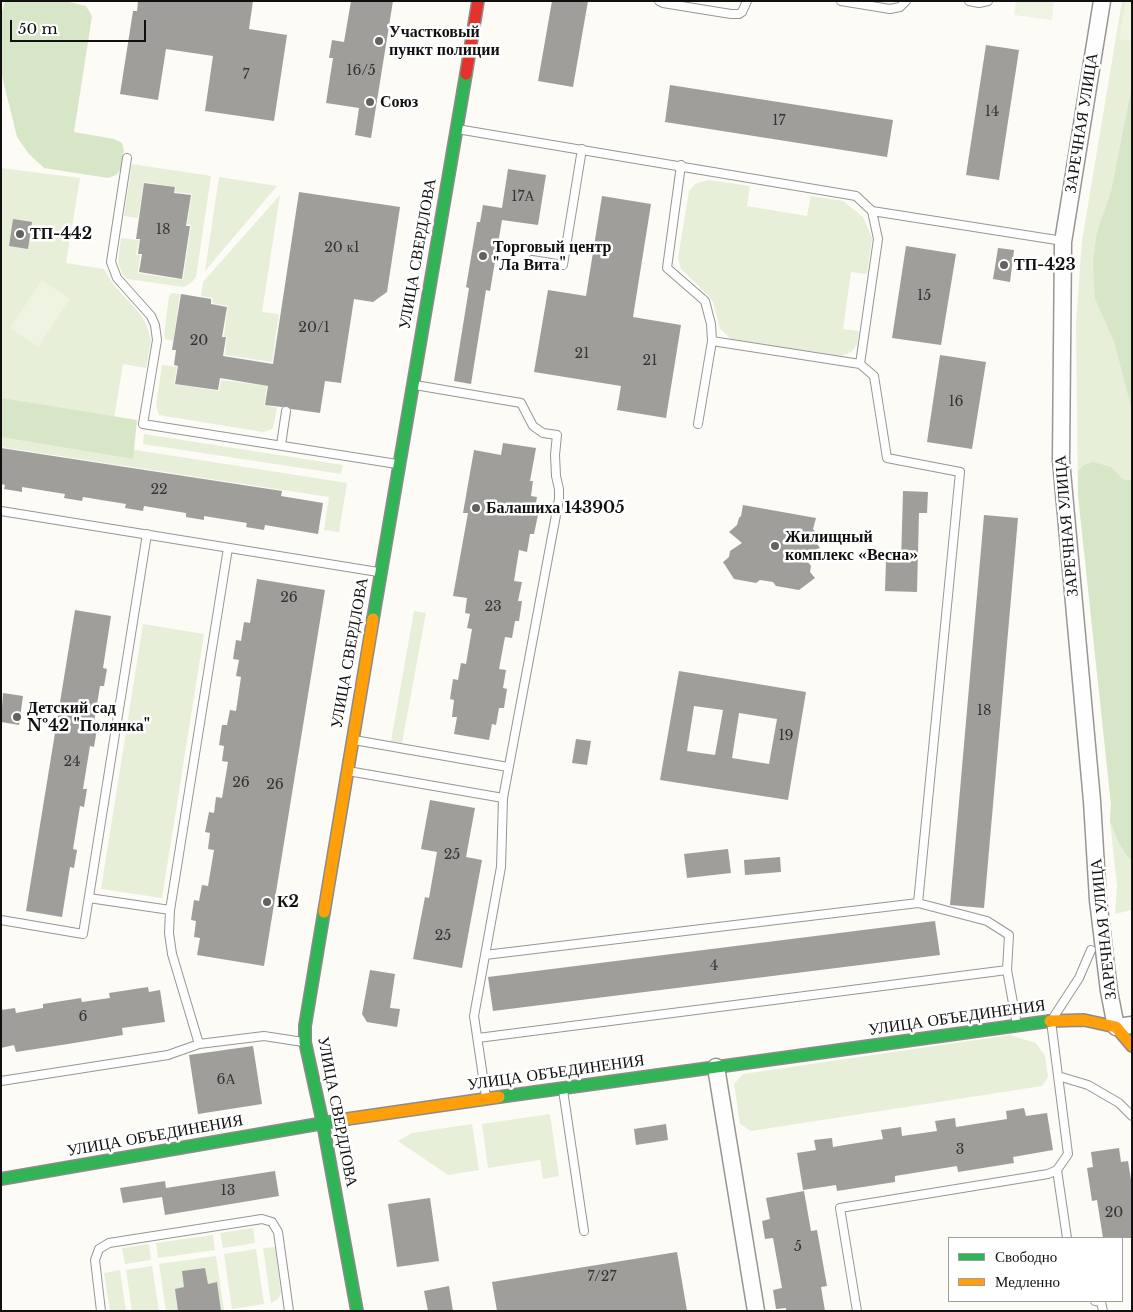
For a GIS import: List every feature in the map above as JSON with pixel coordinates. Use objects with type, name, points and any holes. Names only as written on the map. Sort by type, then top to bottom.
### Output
[{"type":"main road","name":"УЛИЦА СВЕРДЛОВА","points":[[356,1311],[323,1124],[305,1042],[305,1026],[346,771],[478,1]]},
{"type":"main road","name":"УЛИЦА ОБЪЕДИНЕНИЯ","points":[[1,1179],[384,1113],[1051,1021],[1084,1020],[1124,1026]]},
{"type":"main road","points":[[1124,1026],[1132,1046]]},
{"type":"street","name":"ЗАРЕЧНАЯ УЛИЦА","points":[[1102,1],[1063,242],[1060,460],[1092,801],[1098,900],[1109,991],[1124,1026]]},
{"type":"street","points":[[716,1067],[756,1311]]},
{"type":"lane","points":[[659,1],[664,4],[738,14],[742,12],[747,1]]},
{"type":"lane","points":[[841,1],[890,9],[900,7],[906,1]]},
{"type":"lane","points":[[969,1],[979,3],[988,1]]},
{"type":"lane","points":[[456,128],[856,196],[872,211],[1063,242]]},
{"type":"lane","points":[[532,260],[563,265],[582,149]]},
{"type":"lane","points":[[127,158],[111,262],[117,278],[150,316],[155,325],[157,340],[144,424],[399,464]]},
{"type":"lane","points":[[681,165],[667,268],[705,301],[711,324],[712,341],[698,424]]},
{"type":"lane","points":[[860,364],[878,239],[872,211]]},
{"type":"lane","points":[[712,341],[860,364],[874,376],[887,458],[960,472],[918,903]]},
{"type":"lane","points":[[412,385],[522,403],[533,426],[543,433],[557,435],[555,455],[559,489],[558,499],[508,767],[503,798],[501,867],[474,1016],[486,1099]]},
{"type":"lane","points":[[281,445],[286,411]]},
{"type":"lane","points":[[1,510],[380,572]]},
{"type":"lane","points":[[1,920],[83,934],[147,534]]},
{"type":"lane","points":[[200,1044],[172,954],[168,933],[170,910],[228,548]]},
{"type":"lane","points":[[352,739],[508,767]]},
{"type":"lane","points":[[346,771],[503,798]]},
{"type":"lane","points":[[89,898],[170,910]]},
{"type":"lane","points":[[485,955],[918,903],[987,922],[1009,935],[1007,970],[1017,1026]]},
{"type":"lane","points":[[857,1311],[840,1208],[1048,1174],[1057,1170],[1068,1154],[1051,1021],[1079,978],[1091,950]]},
{"type":"lane","points":[[478,1038],[1007,970]]},
{"type":"lane","points":[[1,1081],[168,1055],[200,1044],[264,1036],[305,1042]]},
{"type":"lane","points":[[1058,1076],[1088,1085],[1119,1103],[1132,1116]]},
{"type":"lane","points":[[563,1088],[584,1232]]},
{"type":"lane","points":[[1057,1170],[1067,1237]]},
{"type":"lane","points":[[101,1311],[95,1260],[99,1248],[109,1243],[262,1219],[272,1222],[278,1232],[289,1311]]},
{"type":"green space","points":[[5,1],[65,1],[86,6],[92,16],[74,132],[114,139],[122,143],[124,150],[121,169],[116,175],[108,178],[44,168],[28,153],[17,137],[1,72],[1,15]]},
{"type":"green space","points":[[1016,1],[1054,1],[1052,20],[1014,15]]},
{"type":"green space","points":[[1122,1],[1132,1],[1132,910],[1115,914],[1117,886],[1110,821],[1111,804],[1078,495],[1076,324],[1082,241]]},
{"type":"green space","points":[[1126,1],[1132,1],[1132,41],[1119,39]]},
{"type":"green space","points":[[1132,86],[1132,411],[1114,341],[1095,299],[1093,262],[1097,232],[1111,192]]},
{"type":"green space","points":[[132,164],[211,176],[196,277],[184,287],[127,279],[122,273],[118,262],[121,238],[139,240],[136,255],[140,255],[138,273],[183,280],[191,225],[187,224],[192,194],[175,192],[176,187],[144,182],[138,218],[124,216]]},
{"type":"green space","points":[[1,168],[80,178],[66,263],[104,269],[113,284],[141,315],[147,326],[151,341],[146,368],[123,364],[112,431],[1,413]]},
{"type":"green space","points":[[219,177],[277,186],[205,271]]},
{"type":"green space","points":[[708,180],[750,186],[747,206],[807,216],[811,196],[843,201],[863,217],[872,238],[867,274],[851,272],[843,329],[859,331],[857,345],[851,352],[841,356],[731,339],[720,329],[713,302],[681,269],[678,258],[689,191],[695,184]]},
{"type":"green space","points":[[280,195],[262,312],[279,314],[272,362],[225,355],[227,337],[224,336],[228,306],[212,303],[213,298],[201,296],[203,282]]},
{"type":"green space","points":[[42,280],[70,299],[38,347],[10,328]]},
{"type":"green space","points":[[172,293],[180,294],[173,341],[165,339],[164,335],[169,296]]},
{"type":"green space","points":[[162,365],[177,367],[174,384],[219,391],[221,380],[267,386],[264,405],[277,408],[273,428],[263,432],[159,415],[156,406]]},
{"type":"green space","points":[[1,398],[137,420],[133,459],[1,437]]},
{"type":"green space","points":[[1,429],[347,483],[339,532],[324,530],[329,497],[1,447]]},
{"type":"green space","points":[[144,434],[343,465],[341,474],[143,444]]},
{"type":"green space","points":[[1093,462],[1111,467],[1122,479],[1132,481],[1132,861],[1118,841],[1110,821],[1111,804],[1078,495],[1078,471],[1084,465]]},
{"type":"green space","points":[[414,611],[426,613],[402,743],[391,741]]},
{"type":"green space","points":[[143,624],[204,634],[162,898],[101,889]]},
{"type":"green space","points":[[1010,1035],[1036,1043],[1045,1056],[1048,1077],[1042,1086],[751,1131],[740,1124],[734,1084],[743,1074]]},
{"type":"green space","points":[[550,1114],[559,1176],[543,1179],[540,1160],[488,1168],[482,1124]]},
{"type":"green space","points":[[472,1124],[479,1170],[448,1175],[398,1141],[412,1133]]},
{"type":"green space","points":[[253,1228],[255,1243],[223,1248],[220,1233]]},
{"type":"green space","points":[[213,1235],[215,1250],[158,1258],[156,1243]]},
{"type":"green space","points":[[149,1244],[151,1260],[125,1264],[122,1248]]},
{"type":"green space","points":[[275,1247],[281,1293],[278,1299],[271,1303],[263,1248]]},
{"type":"green space","points":[[256,1249],[264,1304],[232,1309],[224,1254]]},
{"type":"green space","points":[[216,1256],[224,1310],[166,1311],[159,1264]]},
{"type":"green space","points":[[152,1266],[159,1311],[132,1311],[126,1270]]},
{"type":"green space","points":[[120,1270],[126,1311],[110,1311],[104,1273]]},
{"type":"building","points":[[138,1],[253,1],[249,29],[287,35],[274,121],[205,111],[213,56],[166,49],[158,100],[120,94],[133,11],[137,11]]},
{"type":"building","points":[[351,1],[393,1],[371,138],[355,135],[359,108],[326,103],[333,58],[329,58],[332,40],[344,42]]},
{"type":"building","points":[[552,1],[588,1],[573,87],[538,81]]},
{"type":"building","points":[[986,45],[1019,50],[999,180],[966,175]]},
{"type":"building","points":[[670,85],[893,120],[887,157],[665,122]]},
{"type":"building","points":[[508,169],[546,175],[538,225],[502,220],[490,291],[486,290],[471,384],[454,381],[469,288],[466,287],[477,222],[480,222],[483,205],[502,208]]},
{"type":"building","points":[[144,183],[175,187],[174,193],[191,195],[186,226],[190,226],[182,279],[139,272],[142,254],[138,254],[140,239],[136,239]]},
{"type":"building","points":[[299,192],[400,207],[387,292],[373,302],[354,299],[341,383],[325,381],[320,413],[291,409],[287,406],[265,405],[268,386],[220,378],[218,390],[175,384],[178,366],[174,365],[176,350],[172,350],[181,294],[211,299],[211,304],[227,307],[222,337],[226,337],[223,356],[273,364]]},
{"type":"building","points":[[602,196],[651,204],[633,317],[681,325],[666,418],[617,410],[621,386],[534,372],[548,290],[586,296]]},
{"type":"building","name":"ТП-442","points":[[13,219],[32,222],[28,249],[9,246]]},
{"type":"building","points":[[906,246],[956,254],[941,345],[892,338]]},
{"type":"building","name":"ТП-423","points":[[998,248],[1014,250],[1010,282],[993,279]]},
{"type":"building","points":[[940,355],[986,362],[972,449],[927,442]]},
{"type":"building","points":[[503,443],[536,448],[530,481],[533,481],[531,496],[537,497],[534,514],[538,515],[534,534],[530,534],[527,552],[519,550],[514,581],[522,582],[518,601],[522,601],[519,621],[515,621],[512,638],[505,637],[499,669],[506,670],[503,688],[507,689],[504,708],[499,708],[496,725],[492,724],[489,740],[454,734],[457,717],[452,717],[454,700],[450,699],[453,679],[458,680],[461,663],[466,664],[472,629],[467,628],[470,614],[465,613],[467,598],[453,596],[468,513],[463,513],[474,450],[501,455]]},
{"type":"building","points":[[1,448],[282,491],[281,496],[323,503],[318,534],[265,525],[264,530],[246,527],[247,523],[204,516],[204,520],[186,517],[186,513],[144,506],[143,511],[125,508],[126,504],[83,497],[82,501],[64,498],[65,494],[22,487],[22,492],[4,489],[5,485],[1,484]]},
{"type":"building","points":[[903,491],[928,492],[927,513],[919,513],[917,592],[885,591],[886,561],[901,562]]},
{"type":"building","name":"Жилищный комплекс «Весна»","points":[[743,505],[816,518],[813,529],[815,532],[814,539],[820,548],[802,554],[811,566],[810,572],[815,578],[799,590],[776,586],[773,582],[760,580],[756,583],[734,579],[723,562],[729,557],[730,551],[742,543],[729,532],[737,525]]},
{"type":"building","points":[[984,515],[1018,518],[984,908],[950,905]]},
{"type":"building","points":[[257,579],[325,590],[264,966],[197,955],[200,938],[194,937],[196,921],[191,920],[194,900],[199,901],[202,885],[208,886],[214,850],[208,849],[210,833],[205,832],[209,812],[214,813],[216,797],[222,798],[228,762],[222,761],[224,746],[219,745],[222,725],[227,725],[230,710],[236,711],[241,677],[236,676],[239,660],[233,659],[236,640],[241,641],[244,622],[250,623]]},
{"type":"building","points":[[75,610],[111,616],[103,668],[107,669],[104,686],[100,686],[93,728],[97,729],[94,747],[90,746],[83,789],[87,789],[84,807],[80,806],[73,849],[77,850],[74,868],[70,867],[62,917],[26,911]]},
{"type":"building","points":[[679,671],[806,692],[788,800],[660,780]],"holes":[[[694,706],[723,710],[715,755],[687,751]],[[739,713],[777,719],[769,764],[732,758]]]},
{"type":"building","points":[[3,693],[23,696],[19,725],[1,722]]},
{"type":"building","points":[[576,739],[591,741],[587,765],[572,763]]},
{"type":"building","points":[[430,800],[475,808],[466,857],[482,860],[462,968],[413,959],[425,897],[429,898],[437,852],[421,849]]},
{"type":"building","points":[[728,849],[731,873],[687,878],[684,854]]},
{"type":"building","points":[[780,857],[781,872],[745,875],[744,860]]},
{"type":"building","points":[[935,921],[940,955],[493,1011],[488,977]]},
{"type":"building","points":[[370,970],[395,974],[390,1008],[400,1009],[397,1027],[367,1022],[362,1014]]},
{"type":"building","points":[[148,987],[149,992],[160,990],[165,1022],[122,1028],[123,1035],[68,1044],[16,1052],[14,1045],[1,1048],[1,1010],[15,1008],[16,1013],[43,1008],[43,1004],[81,998],[82,1002],[110,998],[109,993]]},
{"type":"building","points":[[253,1046],[262,1104],[198,1114],[189,1055]]},
{"type":"building","points":[[1024,1108],[1026,1116],[1047,1113],[1053,1150],[1013,1157],[1014,1163],[958,1172],[957,1166],[895,1176],[895,1182],[837,1191],[836,1185],[803,1190],[797,1153],[816,1150],[814,1140],[832,1138],[833,1147],[883,1139],[881,1130],[901,1127],[902,1136],[937,1131],[935,1121],[955,1118],[956,1127],[1007,1119],[1006,1111]]},
{"type":"building","points":[[666,1124],[668,1140],[636,1145],[634,1129]]},
{"type":"building","points":[[1119,1148],[1121,1162],[1128,1161],[1132,1186],[1132,1238],[1103,1237],[1097,1200],[1092,1201],[1087,1168],[1093,1167],[1091,1152]]},
{"type":"building","points":[[275,1171],[279,1196],[165,1215],[162,1197],[123,1203],[120,1188],[165,1181],[166,1188]]},
{"type":"building","points":[[804,1191],[811,1231],[817,1230],[827,1286],[821,1287],[825,1311],[786,1311],[786,1308],[776,1309],[773,1290],[782,1288],[773,1238],[765,1239],[762,1221],[770,1219],[766,1198]]},
{"type":"building","points":[[430,1198],[439,1261],[397,1267],[388,1204]]},
{"type":"building","points":[[677,1252],[687,1311],[497,1311],[492,1282]]},
{"type":"building","points":[[205,1268],[208,1284],[217,1282],[221,1311],[178,1311],[175,1289],[184,1287],[182,1271]]},
{"type":"building","points":[[449,1286],[453,1311],[428,1311],[424,1291]]},
{"type":"traffic: fast","points":[[373,619],[466,74]]},
{"type":"traffic: fast","points":[[324,912],[305,1026],[305,1042],[323,1124],[357,1311]]},
{"type":"traffic: fast","points":[[499,1097],[1050,1021]]},
{"type":"traffic: fast","points":[[1,1179],[347,1119]]},
{"type":"traffic: slow","points":[[324,912],[373,619]]},
{"type":"traffic: slow","points":[[1050,1021],[1084,1020],[1116,1027],[1132,1046]]},
{"type":"traffic: slow","points":[[347,1119],[499,1097]]},
{"type":"traffic: jam","points":[[466,74],[478,1]]},
{"type":"place","name":"Участковый пункт полиции","points":[[379,41]]},
{"type":"place","name":"Союз","points":[[370,102]]},
{"type":"place","name":"ТП-442","points":[[20,234]]},
{"type":"place","name":"Торговый центр \"Ла Вита\"","points":[[483,256]]},
{"type":"place","name":"ТП-423","points":[[1004,265]]},
{"type":"place","name":"Балашиха 143905","points":[[476,508]]},
{"type":"place","name":"Жилищный комплекс «Весна»","points":[[775,546]]},
{"type":"place","name":"Детский сад №42 \"Полянка\"","points":[[17,717]]},
{"type":"place","name":"К2","points":[[267,902]]}]
